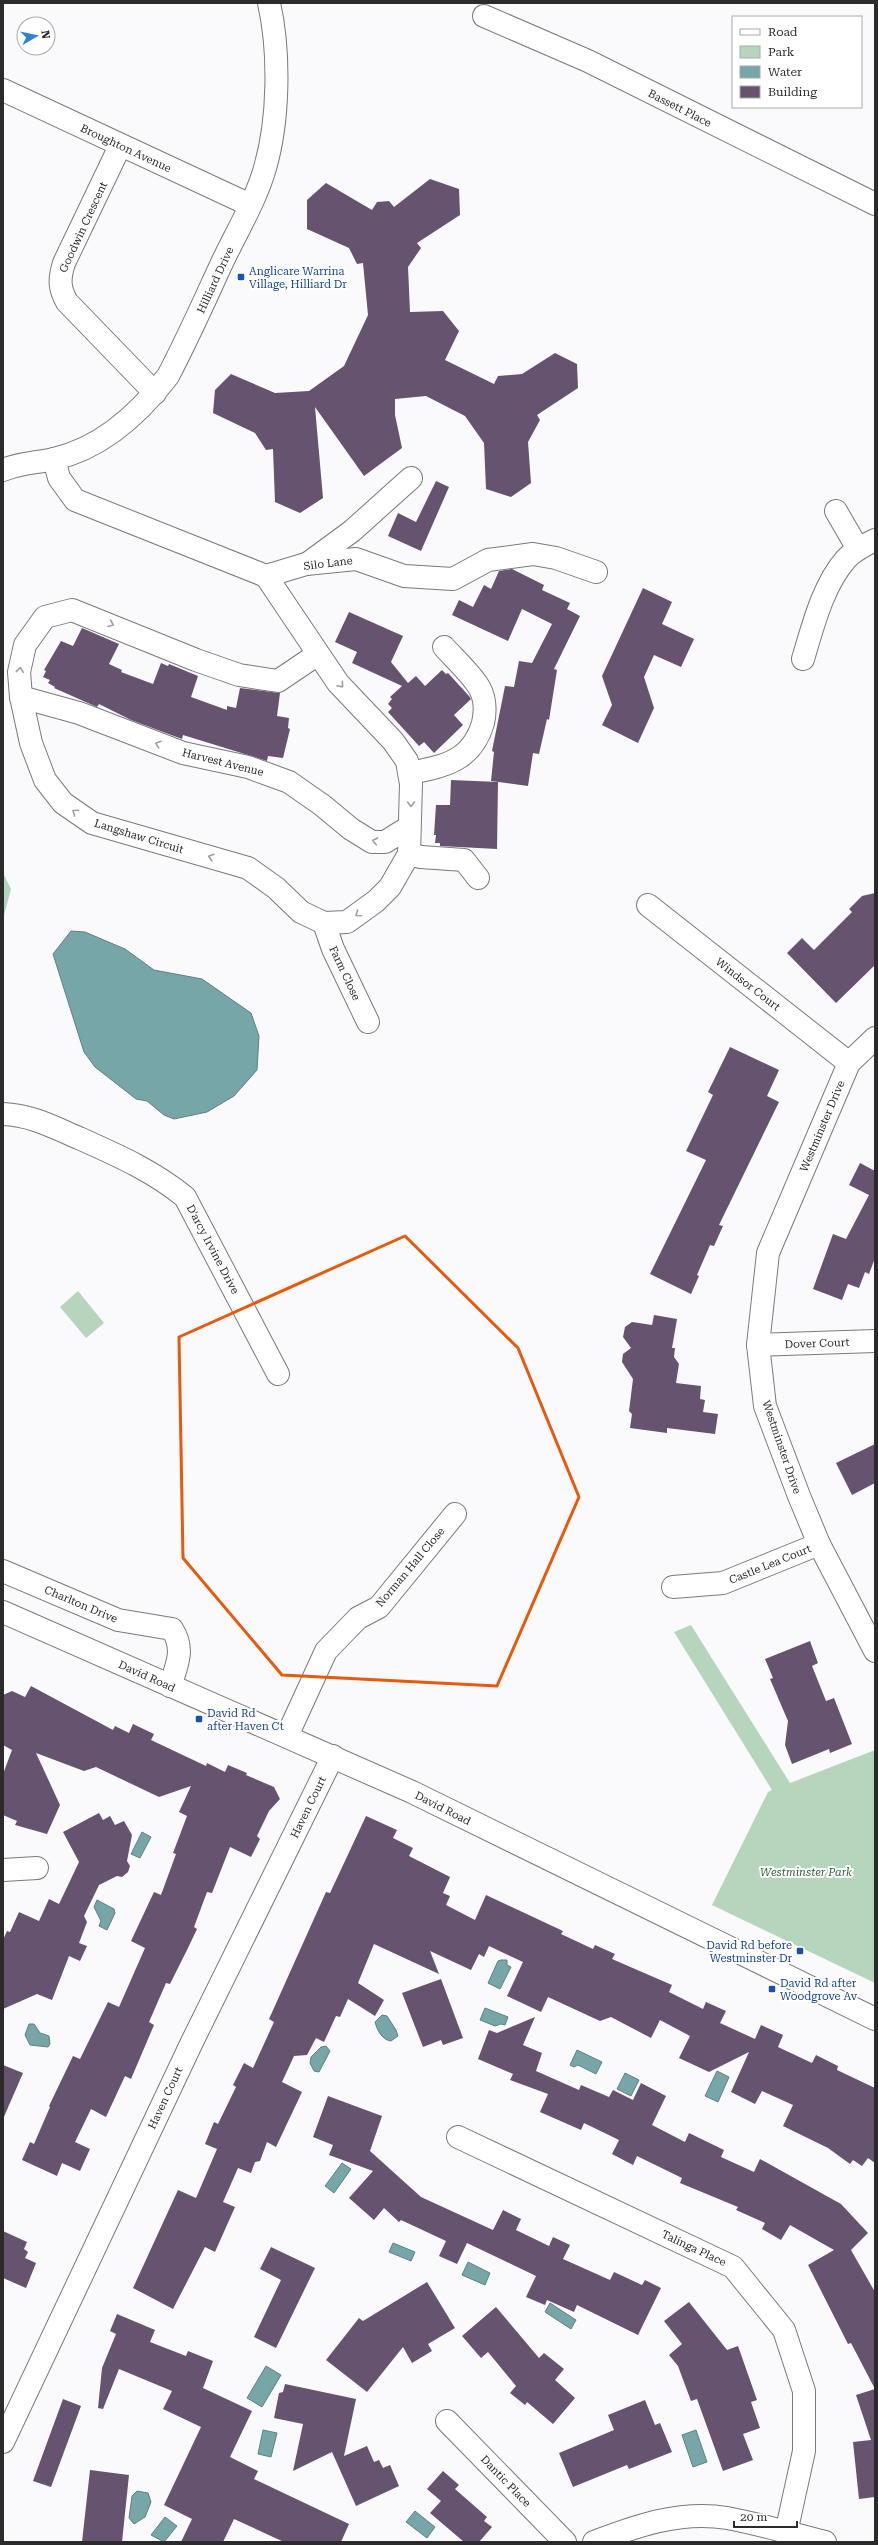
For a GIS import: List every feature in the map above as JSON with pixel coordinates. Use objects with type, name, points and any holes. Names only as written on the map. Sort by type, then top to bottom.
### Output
[{"type":"street","name":"Hilliard Drive","points":[[7,463],[54,459],[97,442],[123,425],[155,393],[168,376],[250,205],[265,169],[273,134],[275,52],[269,3]]},
{"type":"street","name":"Bassett Place","points":[[484,16],[588,62],[875,204]]},
{"type":"street","name":"Broughton Avenue","points":[[3,90],[120,146],[250,205]]},
{"type":"street","name":"Goodwin Crescent","points":[[120,146],[64,264],[60,276],[60,290],[76,312],[155,393]]},
{"type":"street","points":[[54,459],[59,478],[75,500],[266,576]]},
{"type":"street","points":[[306,564],[352,531],[411,478]]},
{"type":"street","points":[[803,659],[814,621],[829,586],[846,559],[867,544],[836,511]]},
{"type":"street","name":"Silo Lane","points":[[266,576],[306,564],[356,559],[404,576],[453,579],[488,560],[533,554],[556,558],[596,572]]},
{"type":"street","name":"Langshaw Circuit","points":[[266,576],[298,620],[318,654],[338,683],[393,741],[407,761],[410,773],[409,854],[390,887],[376,901],[347,922],[324,923],[301,912],[276,888],[248,868],[92,823],[63,803],[44,780],[31,743],[21,697],[19,672],[25,645],[45,617],[72,610],[196,660],[239,675],[278,681],[318,654]]},
{"type":"street","points":[[410,773],[445,765],[464,755],[475,743],[484,718],[485,707],[477,684],[444,647]]},
{"type":"street","name":"Harvest Avenue","points":[[21,697],[79,712],[183,753],[248,767],[283,779],[372,842],[385,842],[409,828]]},
{"type":"street","points":[[409,854],[421,857],[464,860],[478,878]]},
{"type":"street","name":"Windsor Court","points":[[648,905],[849,1063]]},
{"type":"street","name":"Farm Close","points":[[324,923],[333,949],[368,1022]]},
{"type":"street","name":"Westminster Drive","points":[[875,1038],[849,1063],[768,1253],[758,1345],[765,1406],[799,1496],[820,1544],[875,1651]]},
{"type":"street","name":"D'arcy Irvine Drive","points":[[3,1114],[34,1118],[134,1163],[162,1178],[185,1197],[278,1374]]},
{"type":"street","name":"Dover Court","points":[[758,1345],[875,1341]]},
{"type":"street","name":"Norman Hall Close","points":[[287,1736],[326,1651],[358,1618],[379,1607],[455,1514]]},
{"type":"street","name":"Castle Lea Court","points":[[673,1587],[723,1583],[820,1544]]},
{"type":"street","name":"Charlton Drive","points":[[3,1571],[118,1620],[172,1629],[178,1639],[181,1650],[170,1686]]},
{"type":"street","name":"David Road","points":[[3,1612],[333,1756],[875,2019]]},
{"type":"street","name":"Haven Court","points":[[3,2442],[192,2042],[333,1756]]},
{"type":"street","points":[[3,1870],[37,1868]]},
{"type":"street","name":"Talinga Place","points":[[458,2137],[733,2267],[784,2330],[804,2390],[804,2451],[786,2533]]},
{"type":"street","name":"Dantic Place","points":[[447,2421],[565,2542]]},
{"type":"street","points":[[594,2542],[641,2524],[682,2517],[726,2517],[825,2542]]},
{"type":"highlighted area","points":[[405,1236],[518,1348],[579,1497],[497,1686],[282,1675],[183,1558],[179,1337]]},
{"type":"green space","points":[[3,873],[11,889],[3,919]]},
{"type":"green space","points":[[78,1291],[104,1323],[86,1338],[60,1307]]},
{"type":"green space","name":"Westminster Park","points":[[691,1625],[790,1783],[875,1750],[875,1983],[712,1905],[768,1792],[772,1790],[674,1632]]},
{"type":"water","points":[[71,931],[85,932],[125,949],[154,970],[202,979],[251,1013],[259,1036],[257,1070],[234,1096],[207,1112],[174,1119],[164,1115],[147,1101],[136,1099],[95,1067],[84,1052],[53,954]]},
{"type":"water","points":[[142,1832],[151,1837],[140,1858],[131,1854]]},
{"type":"water","points":[[97,1900],[114,1909],[115,1913],[107,1930],[99,1926],[101,1921],[94,1907]]},
{"type":"water","points":[[507,1960],[507,1965],[511,1967],[500,1989],[488,1983],[498,1961]]},
{"type":"water","points":[[485,2008],[508,2017],[505,2025],[501,2024],[495,2026],[480,2020]]},
{"type":"water","points":[[382,2015],[387,2016],[396,2030],[398,2036],[391,2041],[383,2037],[376,2025],[375,2022]]},
{"type":"water","points":[[29,2024],[34,2024],[40,2033],[49,2036],[50,2044],[48,2047],[30,2045],[25,2035]]},
{"type":"water","points":[[326,2046],[330,2051],[319,2072],[314,2071],[310,2063],[311,2057],[321,2047]]},
{"type":"water","points":[[577,2050],[602,2062],[596,2074],[578,2065],[574,2067],[570,2065]]},
{"type":"water","points":[[717,2071],[729,2077],[718,2102],[705,2096]]},
{"type":"water","points":[[625,2073],[639,2080],[631,2096],[617,2089]]},
{"type":"water","points":[[342,2163],[351,2169],[334,2193],[325,2186]]},
{"type":"water","points":[[393,2243],[415,2252],[411,2261],[389,2252]]},
{"type":"water","points":[[468,2262],[490,2273],[485,2285],[462,2275]]},
{"type":"water","points":[[550,2303],[576,2320],[571,2329],[545,2312]]},
{"type":"water","points":[[266,2366],[281,2375],[262,2407],[247,2398]]},
{"type":"water","points":[[263,2430],[277,2433],[271,2457],[258,2454]]},
{"type":"water","points":[[696,2430],[707,2462],[693,2467],[682,2435]]},
{"type":"water","points":[[137,2491],[148,2493],[151,2502],[145,2517],[134,2524],[129,2518],[132,2496]]},
{"type":"water","points":[[415,2511],[435,2527],[427,2538],[406,2522]]},
{"type":"water","points":[[165,2517],[177,2526],[164,2542],[151,2535]]},
{"type":"building","points":[[430,179],[459,189],[460,215],[417,243],[421,248],[408,267],[410,312],[443,311],[459,331],[445,360],[494,384],[498,376],[522,374],[555,353],[577,364],[578,388],[537,415],[540,420],[528,442],[531,483],[511,497],[486,489],[484,443],[465,416],[426,396],[395,399],[395,415],[402,448],[364,476],[315,407],[323,498],[300,513],[275,502],[273,449],[266,450],[255,433],[213,413],[215,390],[231,374],[275,393],[309,391],[344,366],[368,315],[363,263],[357,264],[349,248],[307,229],[307,200],[326,183],[372,210],[377,202],[389,201],[394,207]]},
{"type":"building","points":[[436,481],[449,487],[421,551],[388,536],[398,513],[416,522]]},
{"type":"building","points":[[512,569],[544,585],[542,590],[570,603],[567,609],[580,616],[554,669],[557,670],[549,720],[547,719],[539,754],[533,753],[528,786],[491,781],[494,752],[492,751],[505,686],[514,687],[519,661],[532,663],[552,624],[522,609],[508,641],[452,615],[459,600],[473,607],[484,585],[491,589],[499,571]]},
{"type":"building","points":[[643,588],[672,602],[662,624],[694,639],[681,667],[654,655],[644,677],[654,708],[638,743],[602,725],[612,705],[602,676]]},
{"type":"building","points":[[349,612],[403,636],[391,662],[408,683],[416,676],[425,686],[442,670],[446,674],[448,673],[471,699],[454,715],[463,725],[434,753],[424,742],[419,746],[388,712],[392,708],[388,704],[392,699],[390,697],[402,686],[352,663],[357,652],[335,642]]},
{"type":"building","points":[[82,628],[119,644],[109,664],[122,670],[121,672],[153,684],[161,663],[168,666],[169,664],[198,676],[191,697],[227,710],[227,706],[236,708],[240,688],[280,693],[277,716],[289,718],[288,728],[290,729],[283,758],[268,756],[267,761],[183,735],[182,739],[131,720],[99,704],[97,707],[54,688],[55,687],[48,683],[50,680],[43,677],[46,671],[44,670],[61,641],[73,646]]},
{"type":"building","points":[[451,780],[498,782],[497,849],[440,846],[440,843],[435,843],[436,835],[434,835],[436,805],[450,805]]},
{"type":"building","points":[[875,893],[875,965],[836,1003],[787,953],[802,938],[814,950],[852,912],[849,909],[862,896]]},
{"type":"building","points":[[730,1047],[779,1070],[767,1096],[779,1102],[719,1225],[723,1226],[714,1246],[710,1245],[697,1275],[699,1276],[691,1294],[650,1274],[706,1160],[686,1151],[713,1095],[708,1092]]},
{"type":"building","points":[[860,1163],[875,1171],[875,1258],[869,1274],[865,1272],[859,1288],[848,1284],[842,1300],[813,1289],[833,1234],[846,1239],[869,1195],[849,1185]]},
{"type":"building","points":[[654,1315],[677,1319],[672,1348],[675,1348],[674,1357],[679,1364],[676,1383],[701,1386],[700,1399],[705,1400],[703,1412],[718,1414],[715,1434],[667,1428],[667,1433],[630,1428],[632,1414],[629,1411],[633,1379],[622,1362],[623,1354],[631,1348],[623,1337],[625,1327],[632,1322],[652,1325]]},
{"type":"building","points":[[875,1444],[875,1483],[852,1495],[836,1463]]},
{"type":"building","points":[[810,1641],[818,1663],[812,1666],[826,1701],[834,1698],[852,1744],[830,1753],[829,1749],[792,1764],[785,1745],[788,1721],[770,1679],[773,1678],[765,1659]]},
{"type":"building","points":[[31,1686],[113,1730],[115,1726],[129,1733],[133,1724],[154,1734],[151,1740],[206,1766],[207,1763],[225,1772],[228,1765],[247,1773],[246,1775],[274,1787],[280,1799],[269,1811],[257,1836],[260,1839],[251,1857],[230,1847],[212,1893],[207,1892],[194,1927],[197,1929],[170,1984],[166,1983],[149,2022],[154,2025],[131,2079],[125,2076],[106,2117],[91,2109],[75,2142],[90,2149],[80,2171],[62,2163],[57,2176],[22,2160],[30,2142],[34,2144],[50,2107],[49,2106],[73,2056],[80,2059],[108,2002],[119,2007],[145,1948],[131,1941],[154,1892],[161,1895],[176,1854],[173,1853],[187,1816],[179,1812],[191,1786],[159,1797],[96,1767],[84,1771],[36,1753],[60,1805],[47,1834],[15,1825],[17,1821],[3,1815],[3,1774],[12,1750],[3,1745],[3,1695],[12,1691],[25,1697]]},
{"type":"building","points":[[99,1813],[103,1820],[110,1816],[115,1825],[124,1821],[132,1835],[127,1861],[130,1866],[128,1872],[122,1877],[117,1876],[99,1885],[84,1916],[87,1922],[79,1943],[87,1946],[80,1961],[69,1956],[52,2000],[37,1994],[3,2009],[3,1940],[7,1931],[10,1932],[19,1912],[39,1921],[49,1899],[59,1904],[79,1862],[63,1832]]},
{"type":"building","points":[[366,1816],[397,1830],[393,1838],[413,1848],[409,1856],[450,1877],[443,1893],[450,1896],[446,1905],[475,1920],[486,1895],[563,1931],[561,1934],[593,1949],[595,1945],[615,1954],[612,1959],[672,1985],[669,1992],[703,2009],[706,2002],[726,2011],[720,2023],[755,2039],[761,2025],[783,2035],[778,2047],[812,2063],[816,2055],[838,2066],[837,2070],[875,2088],[875,2163],[868,2158],[862,2166],[853,2160],[850,2164],[828,2148],[783,2126],[793,2105],[762,2091],[755,2104],[731,2092],[749,2052],[709,2072],[679,2058],[690,2036],[660,2020],[651,2038],[611,2017],[600,2021],[548,1997],[541,2012],[507,1996],[523,1962],[489,1946],[484,1957],[479,1954],[471,1970],[430,1951],[439,1974],[374,1944],[358,1983],[384,2000],[375,2016],[348,1999],[340,2017],[336,2016],[324,2042],[316,2038],[307,2055],[294,2056],[282,2082],[302,2092],[276,2147],[267,2142],[260,2161],[255,2162],[251,2173],[238,2168],[223,2202],[235,2207],[215,2252],[205,2247],[173,2309],[133,2288],[178,2190],[196,2198],[217,2149],[205,2144],[214,2122],[218,2124],[236,2087],[233,2085],[244,2063],[253,2068],[274,2022],[269,2019],[326,1892],[330,1893]]},
{"type":"building","points":[[441,1979],[463,2038],[443,2045],[441,2040],[423,2047],[402,1993]]},
{"type":"building","points":[[535,2017],[523,2045],[542,2053],[536,2071],[579,2090],[581,2085],[609,2097],[613,2090],[633,2100],[641,2083],[666,2096],[652,2125],[685,2142],[689,2133],[724,2150],[721,2157],[754,2172],[760,2159],[841,2204],[868,2233],[851,2250],[875,2292],[875,2389],[851,2343],[848,2344],[808,2265],[834,2250],[790,2225],[781,2240],[762,2229],[765,2223],[736,2210],[738,2207],[680,2183],[682,2178],[637,2156],[633,2165],[612,2154],[619,2140],[584,2123],[581,2130],[540,2112],[548,2094],[510,2080],[513,2074],[478,2059],[489,2030],[497,2033]]},
{"type":"building","points":[[3,2065],[23,2073],[3,2119]]},
{"type":"building","points":[[328,2096],[382,2116],[370,2151],[421,2197],[493,2230],[503,2210],[521,2219],[516,2230],[549,2246],[553,2237],[570,2245],[563,2259],[610,2280],[614,2272],[642,2285],[645,2280],[661,2288],[638,2335],[577,2305],[574,2312],[547,2300],[545,2305],[526,2297],[536,2276],[467,2243],[457,2264],[439,2256],[446,2241],[401,2220],[399,2222],[384,2208],[374,2220],[349,2198],[373,2171],[329,2155],[333,2145],[313,2137]]},
{"type":"building","points":[[3,2231],[27,2242],[24,2249],[28,2252],[25,2258],[36,2263],[26,2288],[3,2278]]},
{"type":"building","points":[[271,2247],[315,2268],[276,2348],[254,2337],[281,2280],[260,2269]]},
{"type":"building","points":[[427,2282],[455,2328],[428,2344],[432,2351],[412,2363],[403,2347],[367,2392],[326,2360],[359,2318],[363,2321]]},
{"type":"building","points":[[689,2302],[727,2350],[738,2346],[757,2400],[751,2402],[760,2428],[743,2434],[753,2460],[723,2471],[697,2399],[691,2401],[678,2366],[669,2355],[682,2344],[664,2321]]},
{"type":"building","points":[[496,2307],[539,2358],[544,2353],[564,2369],[555,2380],[575,2398],[553,2424],[527,2402],[525,2405],[510,2393],[516,2386],[488,2352],[481,2358],[462,2336]]},
{"type":"building","points":[[117,2314],[155,2330],[150,2342],[186,2356],[188,2351],[213,2361],[203,2388],[252,2411],[230,2457],[258,2471],[254,2479],[349,2524],[341,2542],[284,2542],[234,2519],[223,2542],[181,2542],[192,2519],[164,2505],[201,2427],[163,2409],[172,2391],[119,2369],[103,2409],[98,2408],[102,2368],[116,2334],[110,2331]]},
{"type":"building","points":[[285,2384],[356,2399],[344,2456],[367,2446],[374,2462],[379,2460],[383,2468],[390,2465],[399,2486],[356,2506],[332,2452],[293,2471],[303,2424],[274,2418],[279,2393],[283,2392]]},
{"type":"building","points":[[875,2389],[875,2497],[859,2499],[853,2442],[871,2440],[856,2395]]},
{"type":"building","points":[[63,2399],[81,2406],[51,2487],[33,2481]]},
{"type":"building","points":[[645,2400],[655,2425],[660,2423],[672,2452],[629,2469],[627,2465],[573,2487],[559,2453],[614,2430],[608,2415]]},
{"type":"building","points":[[90,2470],[129,2475],[122,2542],[82,2542]]},
{"type":"building","points":[[443,2471],[459,2485],[455,2489],[487,2517],[484,2521],[492,2527],[479,2542],[464,2542],[430,2513],[441,2501],[427,2489]]},
{"type":"place","name":"Anglicare Warrina Village, Hilliard Dr","points":[[241,277]]},
{"type":"place","name":"David Rd after Haven Ct","points":[[199,1719]]},
{"type":"place","name":"David Rd before Westminster Dr","points":[[800,1951]]},
{"type":"place","name":"David Rd after Woodgrove Av","points":[[772,1989]]}]
